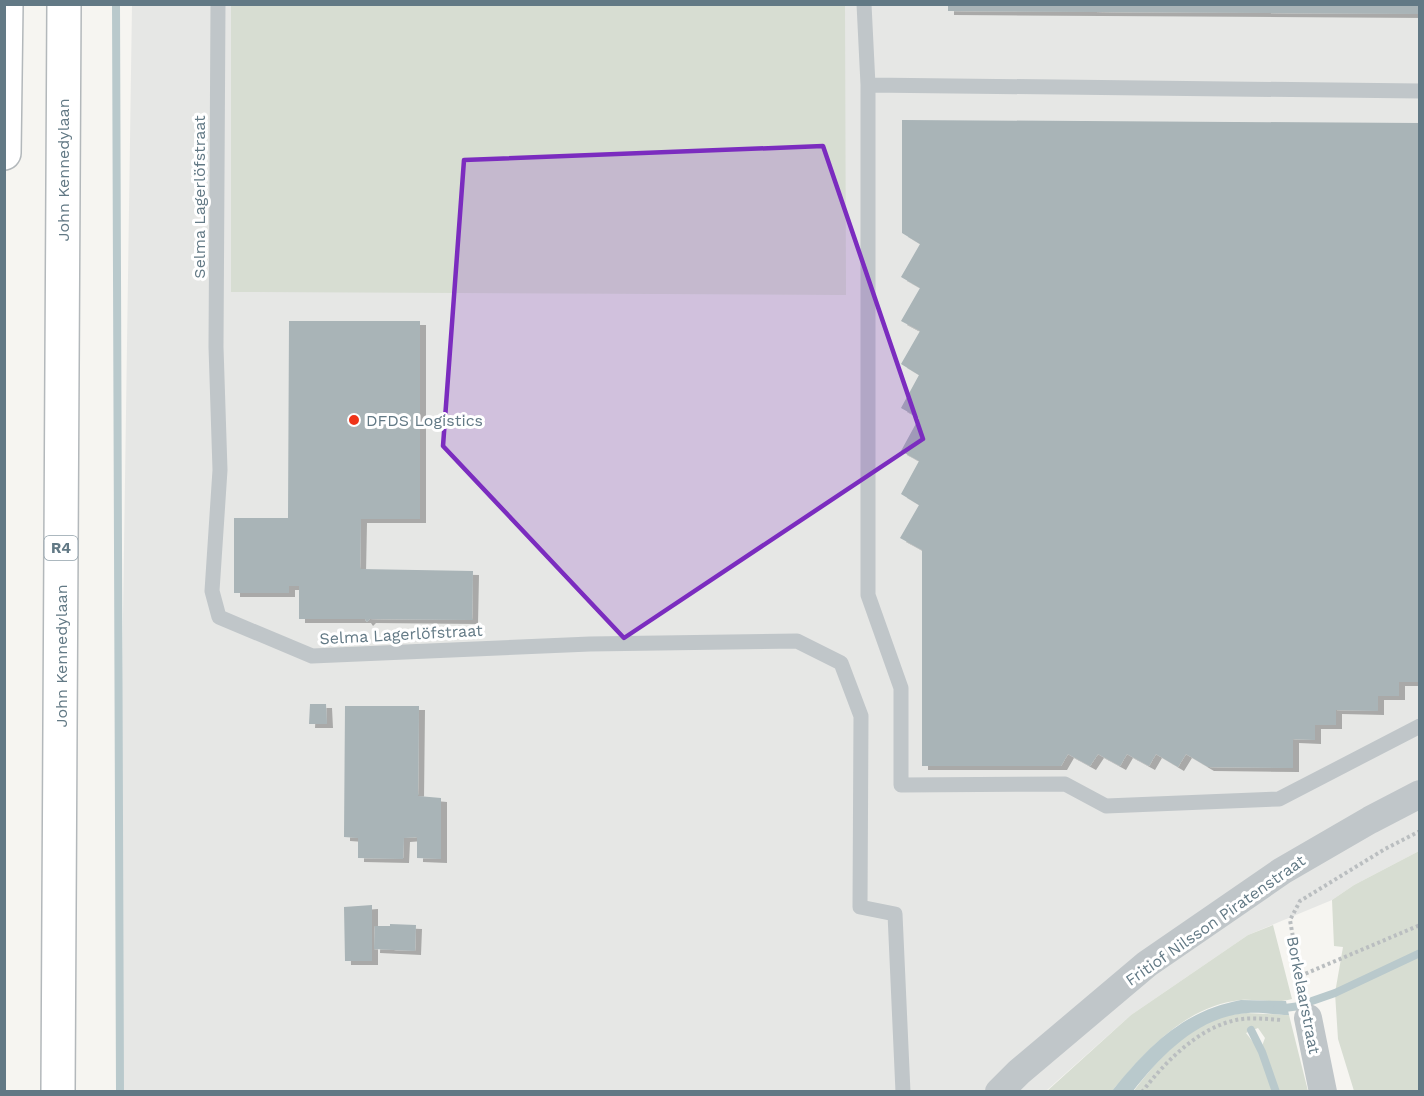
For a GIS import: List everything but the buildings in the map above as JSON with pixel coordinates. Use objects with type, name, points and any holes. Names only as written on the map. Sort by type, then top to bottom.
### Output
[{"type":"highway","points":[[4,153],[6,4]]},
{"type":"highway","name":"John Kennedylaan","points":[[58,1092],[64,4]]},
{"type":"highway","name":"John Kennedylaan","points":[[79,1092],[83,4]]},
{"type":"street","name":"Fritiof Nilsson Piratenstraat","points":[[999,1092],[1019,1072],[1147,964],[1282,871],[1419,794]]},
{"type":"street","name":"Borkelaarstraat","points":[[1308,1018],[1323,1092]]},
{"type":"lane","name":"Selma Lagerlöfstraat","points":[[218,4],[216,346],[220,470],[212,591],[219,617],[312,656],[591,644],[797,641],[840,663],[861,716],[860,907],[895,914],[903,1092]]},
{"type":"lane","points":[[864,4],[868,86],[868,595],[901,688],[901,785],[1065,784],[1106,806],[1279,799],[1419,726]]},
{"type":"lane","points":[[868,86],[1419,92]]},
{"type":"path","name":"Borkelaarstraat","points":[[1308,1018],[1290,920],[1300,900],[1419,831]]},
{"type":"path","points":[[1300,976],[1419,926]]},
{"type":"path","points":[[1142,1092],[1180,1052],[1216,1027],[1235,1020],[1254,1018],[1294,1020],[1308,1018]]},
{"type":"highlighted area","points":[[823,146],[923,439],[624,638],[443,446],[464,160]]},
{"type":"shaded area","points":[[132,5],[1419,5],[1419,851],[1354,885],[1332,900],[1248,935],[1131,1015],[1046,1091],[116,1092]]},
{"type":"shaded area","points":[[231,5],[845,5],[846,295],[231,292]]},
{"type":"shaded area","points":[[1419,851],[1419,1091],[1354,1091],[1338,1039],[1335,993],[1343,947],[1334,946],[1332,900],[1354,885]]},
{"type":"shaded area","points":[[1273,925],[1292,999],[1241,1000],[1202,1011],[1168,1033],[1153,1046],[1112,1091],[1046,1092],[1131,1015],[1248,935]]},
{"type":"shaded area","points":[[1241,1000],[1286,1001],[1289,1015],[1248,1013],[1213,1021],[1169,1051],[1133,1091],[1112,1091],[1139,1060],[1168,1033],[1201,1013]]},
{"type":"shaded area","points":[[1246,1013],[1289,1015],[1308,1091],[1133,1092],[1160,1059],[1193,1031],[1218,1018]],"holes":[[[1258,1028],[1265,1038],[1260,1051],[1246,1033]]]},
{"type":"waterway","points":[[116,4],[120,1092]]},
{"type":"waterway","points":[[1312,1001],[1335,993],[1420,953]]},
{"type":"waterway","points":[[1277,1009],[1300,1006]]},
{"type":"waterway","points":[[1251,1030],[1262,1052],[1276,1092]]},
{"type":"place","name":"DFDS Logistics","points":[[354,420]]}]
